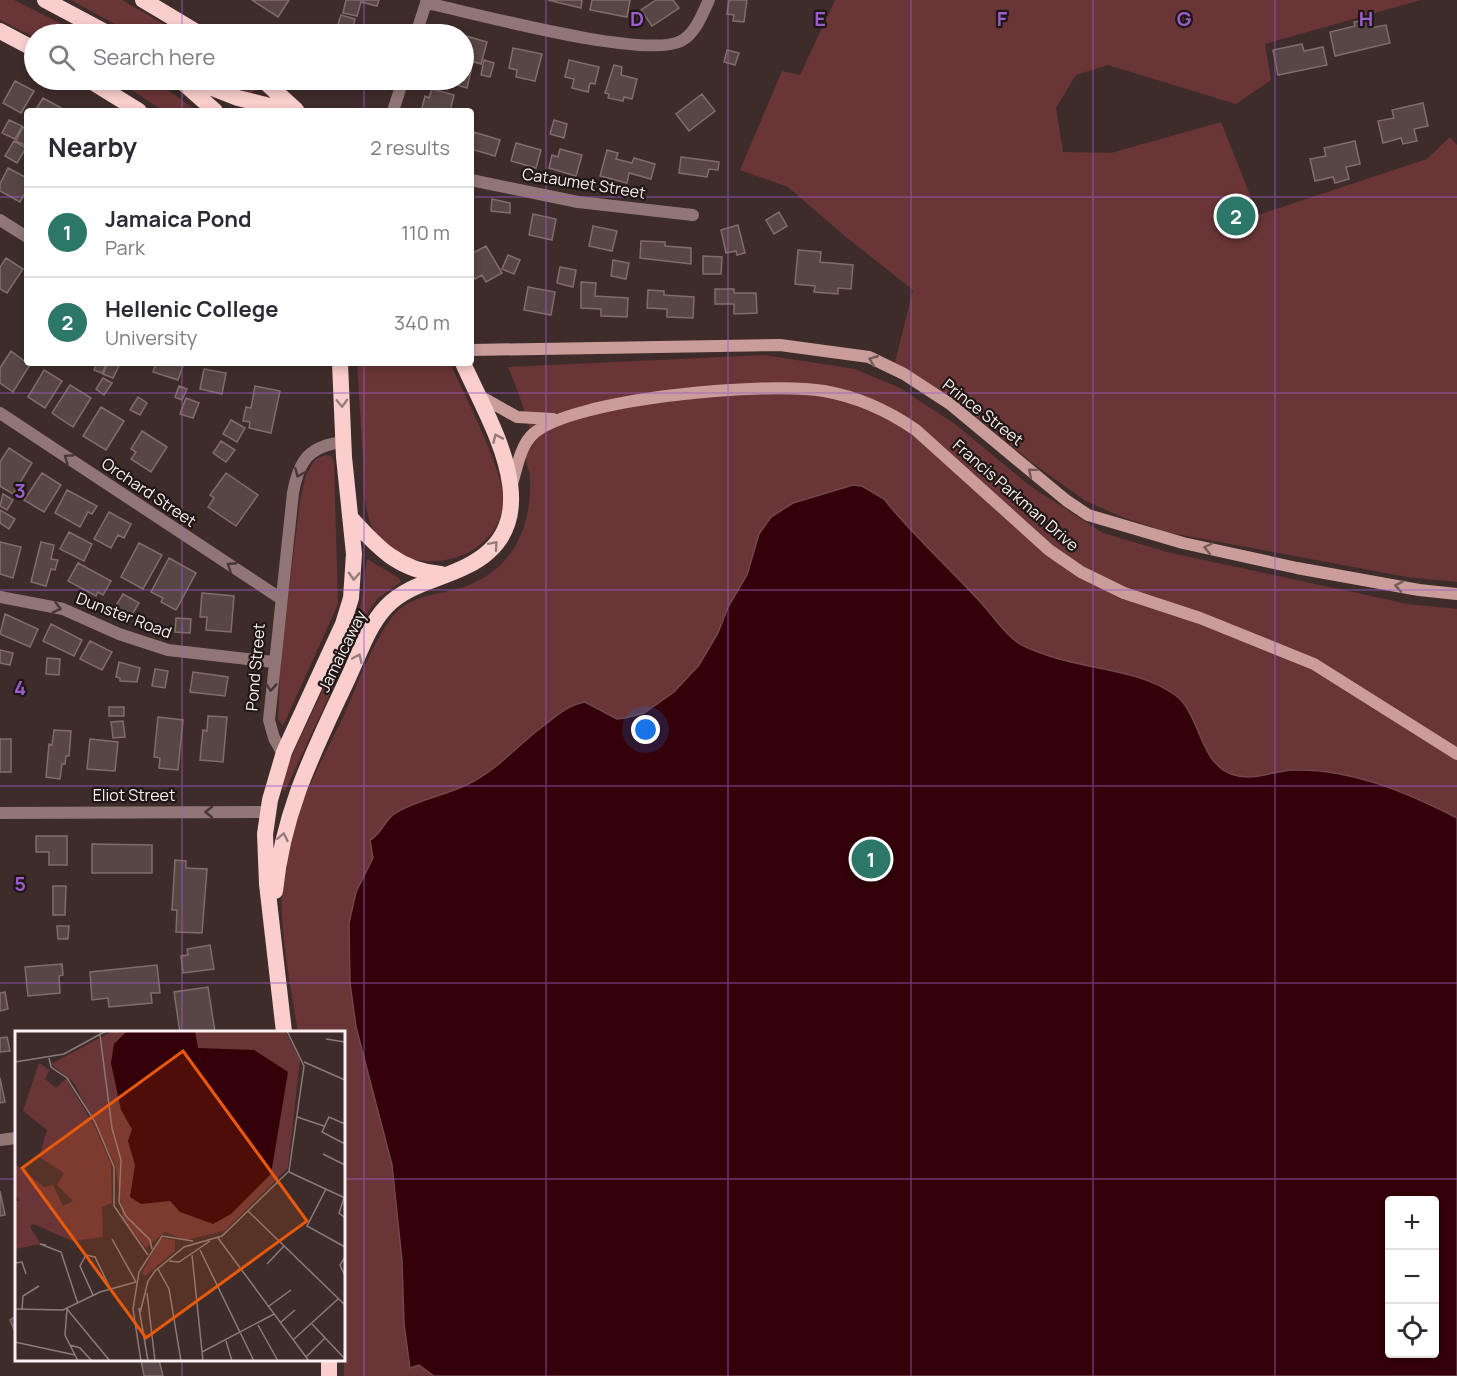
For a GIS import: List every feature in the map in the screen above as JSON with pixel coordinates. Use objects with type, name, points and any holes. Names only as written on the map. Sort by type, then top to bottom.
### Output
[{"type":"highway","points":[[45,0],[89,24]]},
{"type":"highway","points":[[143,0],[183,24]]},
{"type":"highway","points":[[0,31],[24,44]]},
{"type":"highway","points":[[105,90],[134,108]]},
{"type":"highway","points":[[192,90],[213,108]]},
{"type":"highway","points":[[218,90],[277,108]]},
{"type":"highway","points":[[271,90],[286,108]]},
{"type":"highway","points":[[340,366],[343,442]]},
{"type":"highway","name":"Jamaicaway","points":[[272,916],[277,872],[291,806],[371,630],[395,598],[479,560],[497,543],[510,513],[511,485],[503,453],[464,366]]},
{"type":"highway","name":"Jamaicaway","points":[[283,754],[350,605],[354,572],[343,442]]},
{"type":"highway","points":[[350,517],[381,551],[398,563],[423,572],[445,575]]},
{"type":"highway","points":[[283,754],[267,812],[264,853],[284,1031]]},
{"type":"highway","points":[[328,1361],[329,1376]]},
{"type":"main road","name":"Prince Street","points":[[474,350],[780,345],[869,357],[904,374],[950,404],[1067,501],[1088,514],[1184,543],[1419,590],[1457,594]]},
{"type":"main road","name":"Francis Parkman Drive","points":[[511,485],[530,436],[544,426],[564,418],[660,398],[736,388],[802,388],[858,399],[892,414],[916,430],[1049,550],[1081,572],[1124,593],[1200,618],[1314,664],[1457,754]]},
{"type":"main road","name":"Francis Parkman Drive","points":[[477,393],[517,417],[564,418]]},
{"type":"street","points":[[419,24],[426,2],[622,45],[663,46],[682,40],[696,27],[709,0]]},
{"type":"street","points":[[394,108],[400,90]]},
{"type":"street","name":"Cataumet Street","points":[[474,181],[578,202],[693,215]]},
{"type":"street","points":[[0,220],[24,235]]},
{"type":"street","name":"Orchard Street","points":[[0,413],[280,598]]},
{"type":"street","name":"Pond Street","points":[[283,754],[274,738],[269,720],[273,662],[291,504],[298,474],[305,460],[316,448],[343,442]]},
{"type":"street","name":"Dunster Road","points":[[0,597],[63,609],[119,634],[168,650],[273,662]]},
{"type":"street","name":"Eliot Street","points":[[0,813],[267,812]]},
{"type":"street","points":[[0,1140],[15,1138]]},
{"type":"shaded area","points":[[0,0],[14,0],[62,24],[24,24],[24,32],[0,20]]},
{"type":"shaded area","points":[[71,0],[122,0],[164,24],[115,24]]},
{"type":"shaded area","points":[[835,0],[1421,0],[1265,44],[1271,80],[1236,104],[1108,65],[1076,75],[1056,108],[1063,152],[1111,153],[1221,122],[1258,215],[1427,159],[1450,137],[1457,145],[1457,582],[1407,577],[1166,532],[1117,515],[1084,500],[1034,464],[955,400],[895,362],[913,290],[788,187],[740,170],[782,71],[800,75]]},
{"type":"shaded area","points":[[131,90],[168,90],[193,108],[159,108]]},
{"type":"shaded area","points":[[764,355],[855,369],[900,388],[955,424],[1030,486],[1103,533],[1167,552],[1408,604],[1457,609],[1457,1376],[344,1376],[345,1031],[298,1031],[283,930],[283,870],[292,830],[307,790],[384,628],[400,609],[409,603],[459,589],[485,577],[509,556],[517,542],[528,512],[530,496],[526,457],[532,445],[530,429],[508,367]]},
{"type":"shaded area","points":[[357,366],[451,366],[490,451],[502,486],[503,499],[499,521],[487,539],[469,552],[448,560],[426,561],[405,557],[386,545],[372,527],[364,494]]},
{"type":"shaded area","points":[[325,455],[331,456],[334,462],[338,604],[283,726],[278,719],[281,655],[300,501],[306,474],[316,459]]},
{"type":"shaded area","points":[[853,485],[862,486],[884,499],[1003,629],[1022,645],[1058,659],[1144,679],[1175,695],[1184,703],[1212,759],[1220,768],[1231,774],[1247,777],[1293,770],[1336,773],[1399,791],[1457,818],[1457,1376],[434,1376],[419,1365],[410,1368],[404,1324],[402,1261],[392,1165],[356,1027],[350,983],[349,923],[356,892],[373,858],[370,840],[397,812],[465,786],[483,775],[552,719],[573,705],[585,702],[617,719],[625,718],[644,713],[674,692],[699,665],[718,633],[728,607],[747,575],[759,534],[771,517],[793,503]]},
{"type":"shaded area","points":[[367,559],[399,578],[401,582],[377,599],[368,612],[285,791],[282,789],[287,766],[353,626],[361,604]]},
{"type":"building","points":[[252,0],[289,0],[278,17]]},
{"type":"building","points":[[346,0],[379,0],[377,6],[361,2],[357,16],[343,13]]},
{"type":"building","points":[[548,0],[582,0],[581,8]]},
{"type":"building","points":[[592,0],[630,0],[627,17],[590,10]]},
{"type":"building","points":[[656,0],[673,0],[679,8],[652,26],[641,10]]},
{"type":"building","points":[[729,0],[747,0],[744,22],[733,21],[734,15],[727,14]]},
{"type":"building","points":[[341,15],[355,19],[354,24],[338,24]]},
{"type":"building","points":[[1368,19],[1370,28],[1386,25],[1390,43],[1335,56],[1330,32],[1355,26],[1354,22]]},
{"type":"building","points":[[474,38],[487,42],[481,64],[474,62]]},
{"type":"building","points":[[1302,44],[1304,51],[1323,47],[1327,65],[1278,75],[1273,50]]},
{"type":"building","points":[[513,48],[542,54],[535,81],[516,77],[517,70],[509,68]]},
{"type":"building","points":[[727,50],[739,53],[735,65],[724,62]]},
{"type":"building","points":[[484,60],[494,63],[490,77],[481,75]]},
{"type":"building","points":[[569,60],[599,67],[595,84],[590,83],[588,92],[572,88],[574,79],[565,77]]},
{"type":"building","points":[[614,65],[622,67],[621,75],[637,79],[632,99],[624,97],[623,101],[608,98],[609,94],[605,93]]},
{"type":"building","points":[[15,81],[24,86],[24,90],[34,91],[21,113],[3,103]]},
{"type":"building","points":[[432,90],[454,95],[451,108],[422,108],[425,96],[429,98]]},
{"type":"building","points":[[702,94],[715,111],[689,131],[676,114]]},
{"type":"building","points":[[43,98],[61,108],[37,108]]},
{"type":"building","points":[[1423,103],[1428,126],[1414,129],[1417,141],[1403,144],[1401,138],[1383,143],[1378,121],[1394,118],[1392,110]]},
{"type":"building","points":[[9,120],[22,126],[15,139],[2,133]]},
{"type":"building","points":[[554,120],[567,124],[564,138],[550,134]]},
{"type":"building","points":[[23,127],[24,128],[24,145],[16,141]]},
{"type":"building","points":[[474,132],[500,140],[495,156],[474,150]]},
{"type":"building","points":[[14,141],[24,147],[17,163],[5,156]]},
{"type":"building","points":[[1355,141],[1360,164],[1346,167],[1349,179],[1335,183],[1333,177],[1315,181],[1310,159],[1326,156],[1324,148]]},
{"type":"building","points":[[516,143],[541,150],[536,168],[511,161]]},
{"type":"building","points":[[560,149],[582,155],[576,176],[549,168],[552,155],[558,157]]},
{"type":"building","points":[[607,150],[618,153],[616,159],[632,163],[634,158],[655,164],[651,179],[629,173],[627,183],[600,176]]},
{"type":"building","points":[[681,157],[719,162],[718,170],[709,169],[707,177],[679,173]]},
{"type":"building","points":[[8,168],[24,176],[24,195],[20,202],[0,191],[0,184]]},
{"type":"building","points":[[492,199],[510,203],[510,213],[491,211]]},
{"type":"building","points":[[779,212],[787,226],[774,234],[766,220]]},
{"type":"building","points":[[533,214],[556,219],[552,240],[529,235]]},
{"type":"building","points":[[738,225],[745,253],[737,255],[736,251],[726,253],[721,230]]},
{"type":"building","points":[[593,226],[617,231],[612,251],[589,246]]},
{"type":"building","points":[[641,241],[665,242],[665,246],[691,248],[691,264],[640,258]]},
{"type":"building","points":[[486,246],[502,273],[486,282],[482,275],[475,279],[474,252]]},
{"type":"building","points":[[798,250],[821,252],[820,262],[853,265],[851,289],[838,288],[838,294],[814,292],[815,286],[795,284]]},
{"type":"building","points":[[508,255],[520,260],[514,274],[502,269]]},
{"type":"building","points":[[703,256],[722,257],[721,274],[703,274]]},
{"type":"building","points":[[6,258],[23,269],[7,293],[0,289],[0,267]]},
{"type":"building","points":[[613,260],[629,263],[626,279],[611,276]]},
{"type":"building","points":[[560,267],[576,270],[573,287],[557,283]]},
{"type":"building","points":[[581,282],[596,283],[595,296],[628,298],[627,317],[601,316],[601,309],[581,308]]},
{"type":"building","points":[[528,287],[555,292],[551,315],[524,310]]},
{"type":"building","points":[[715,289],[734,289],[734,293],[756,293],[757,313],[734,314],[734,304],[715,304]]},
{"type":"building","points":[[648,290],[664,291],[664,295],[694,297],[693,318],[667,317],[667,309],[647,308]]},
{"type":"building","points":[[11,351],[24,361],[24,366],[29,366],[13,392],[0,383],[0,368]]},
{"type":"building","points":[[96,366],[106,366],[102,373],[94,370]]},
{"type":"building","points":[[107,366],[119,366],[113,378],[103,374]]},
{"type":"building","points":[[155,366],[183,366],[178,380],[153,372]]},
{"type":"building","points":[[204,369],[226,373],[222,394],[200,389]]},
{"type":"building","points":[[44,370],[62,381],[45,408],[28,397]]},
{"type":"building","points":[[103,378],[112,383],[104,395],[96,389]]},
{"type":"building","points":[[70,385],[91,398],[73,427],[52,413]]},
{"type":"building","points":[[179,386],[187,389],[182,400],[175,397]]},
{"type":"building","points":[[255,386],[280,391],[271,433],[249,428],[250,422],[243,421],[246,407],[251,408]]},
{"type":"building","points":[[138,397],[147,403],[140,415],[130,410]]},
{"type":"building","points":[[186,398],[199,403],[193,418],[180,414]]},
{"type":"building","points":[[101,407],[124,421],[106,450],[83,436]]},
{"type":"building","points":[[231,420],[245,428],[237,442],[223,434]]},
{"type":"building","points":[[142,431],[167,447],[151,472],[131,459],[136,452],[131,449]]},
{"type":"building","points":[[221,441],[235,450],[226,462],[213,453]]},
{"type":"building","points":[[9,448],[32,463],[13,494],[0,486],[0,462]]},
{"type":"building","points":[[42,473],[61,485],[44,512],[24,500]]},
{"type":"building","points":[[226,473],[258,495],[236,526],[208,507],[214,498],[210,495]]},
{"type":"building","points":[[67,490],[97,506],[92,514],[88,512],[80,527],[55,513]]},
{"type":"building","points":[[3,494],[13,500],[7,510],[0,506]]},
{"type":"building","points":[[0,510],[15,519],[9,529],[0,523]]},
{"type":"building","points":[[109,512],[131,524],[124,538],[118,535],[111,548],[94,539]]},
{"type":"building","points":[[69,532],[92,544],[84,561],[60,549]]},
{"type":"building","points":[[0,542],[21,547],[13,578],[0,574]]},
{"type":"building","points":[[41,542],[54,545],[51,559],[58,560],[55,570],[51,569],[46,586],[31,582]]},
{"type":"building","points":[[139,543],[162,555],[143,589],[121,577]]},
{"type":"building","points":[[169,558],[196,573],[176,610],[161,602],[163,598],[151,592]]},
{"type":"building","points":[[78,563],[111,581],[103,595],[98,592],[96,596],[68,581]]},
{"type":"building","points":[[202,593],[234,596],[231,632],[206,630],[207,617],[200,617]]},
{"type":"building","points":[[123,594],[139,603],[130,618],[114,609]]},
{"type":"building","points":[[5,614],[38,629],[30,647],[0,634]]},
{"type":"building","points":[[176,618],[191,619],[190,633],[175,632]]},
{"type":"building","points":[[51,624],[82,640],[74,656],[43,641]]},
{"type":"building","points":[[90,641],[112,652],[102,670],[80,659]]},
{"type":"building","points":[[0,650],[13,653],[10,665],[0,663]]},
{"type":"building","points":[[47,658],[60,659],[59,675],[46,674]]},
{"type":"building","points":[[119,662],[140,668],[137,682],[120,681],[120,678],[116,677]]},
{"type":"building","points":[[155,669],[168,671],[165,688],[152,686]]},
{"type":"building","points":[[193,672],[228,677],[225,696],[190,692]]},
{"type":"building","points":[[109,707],[124,707],[124,716],[109,716]]},
{"type":"building","points":[[208,716],[227,717],[223,762],[200,760],[203,730],[207,731]]},
{"type":"building","points":[[158,717],[183,720],[178,770],[159,768],[160,758],[154,757]]},
{"type":"building","points":[[123,721],[125,737],[113,738],[111,722]]},
{"type":"building","points":[[54,730],[71,731],[69,756],[66,756],[65,764],[62,764],[60,779],[46,777],[49,744],[52,745]]},
{"type":"building","points":[[0,739],[11,739],[11,772],[0,772]]},
{"type":"building","points":[[90,739],[118,742],[115,771],[87,769]]},
{"type":"building","points":[[36,836],[67,836],[67,865],[49,865],[49,852],[36,852]]},
{"type":"building","points":[[92,844],[152,845],[152,873],[92,873]]},
{"type":"building","points":[[175,860],[186,861],[186,868],[207,869],[202,933],[176,932],[177,910],[172,910]]},
{"type":"building","points":[[53,886],[66,886],[65,915],[53,915]]},
{"type":"building","points":[[57,926],[69,926],[68,939],[58,939]]},
{"type":"building","points":[[210,945],[214,969],[183,973],[181,956],[188,955],[187,949]]},
{"type":"building","points":[[62,964],[63,975],[59,976],[60,993],[28,996],[25,967]]},
{"type":"building","points":[[157,965],[160,993],[151,993],[152,1003],[109,1007],[108,998],[92,1000],[90,972]]},
{"type":"building","points":[[208,987],[215,1031],[180,1031],[174,992]]},
{"type":"building","points":[[5,992],[8,1009],[0,1011],[0,993]]},
{"type":"building","points":[[7,1037],[10,1051],[0,1052],[0,1038]]},
{"type":"building","points":[[0,1078],[5,1102],[0,1103]]},
{"type":"building","points":[[0,1191],[5,1215],[0,1216]]},
{"type":"building","points":[[15,1317],[15,1332],[10,1320]]},
{"type":"building","points":[[141,1361],[159,1361],[163,1376],[144,1376]]},
{"type":"place","name":"Hellenic College","points":[[1236,216]]},
{"type":"place","name":"Jamaica Pond","points":[[871,859]]}]
